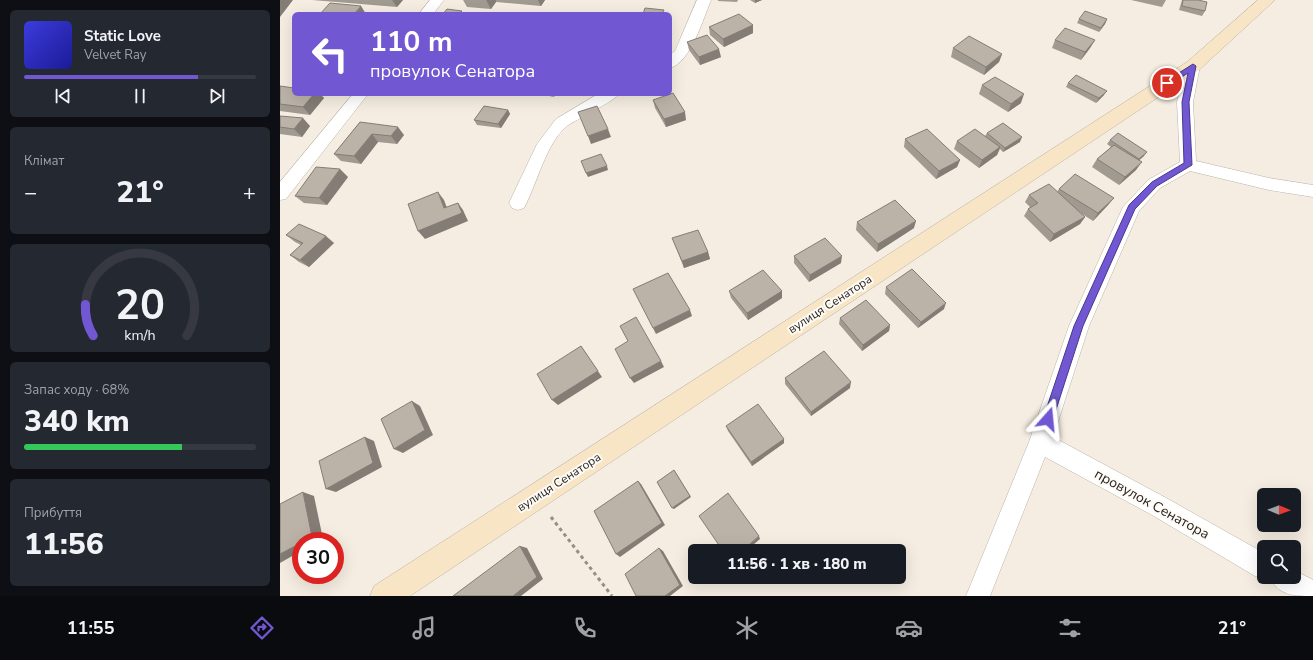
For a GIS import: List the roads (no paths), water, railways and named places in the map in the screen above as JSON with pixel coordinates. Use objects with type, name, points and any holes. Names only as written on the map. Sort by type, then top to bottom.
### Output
[{"type":"street","points":[[428,12],[437,0]]},
{"type":"street","points":[[672,61],[681,53],[704,0]]},
{"type":"street","name":"вулиця Сенатора","points":[[384,596],[1193,66],[1267,0]]},
{"type":"street","points":[[1188,165],[1185,102],[1193,66]]},
{"type":"street","points":[[280,194],[359,96]]},
{"type":"street","points":[[518,204],[545,144],[561,124],[598,100],[607,96]]},
{"type":"street","points":[[978,596],[1040,442],[1079,326],[1132,207],[1154,184],[1188,165],[1269,184],[1313,191]]},
{"type":"street","name":"провулок Сенатора","points":[[1040,442],[1160,507],[1257,563]]},
{"type":"street","points":[[1295,584],[1313,594]]}]
